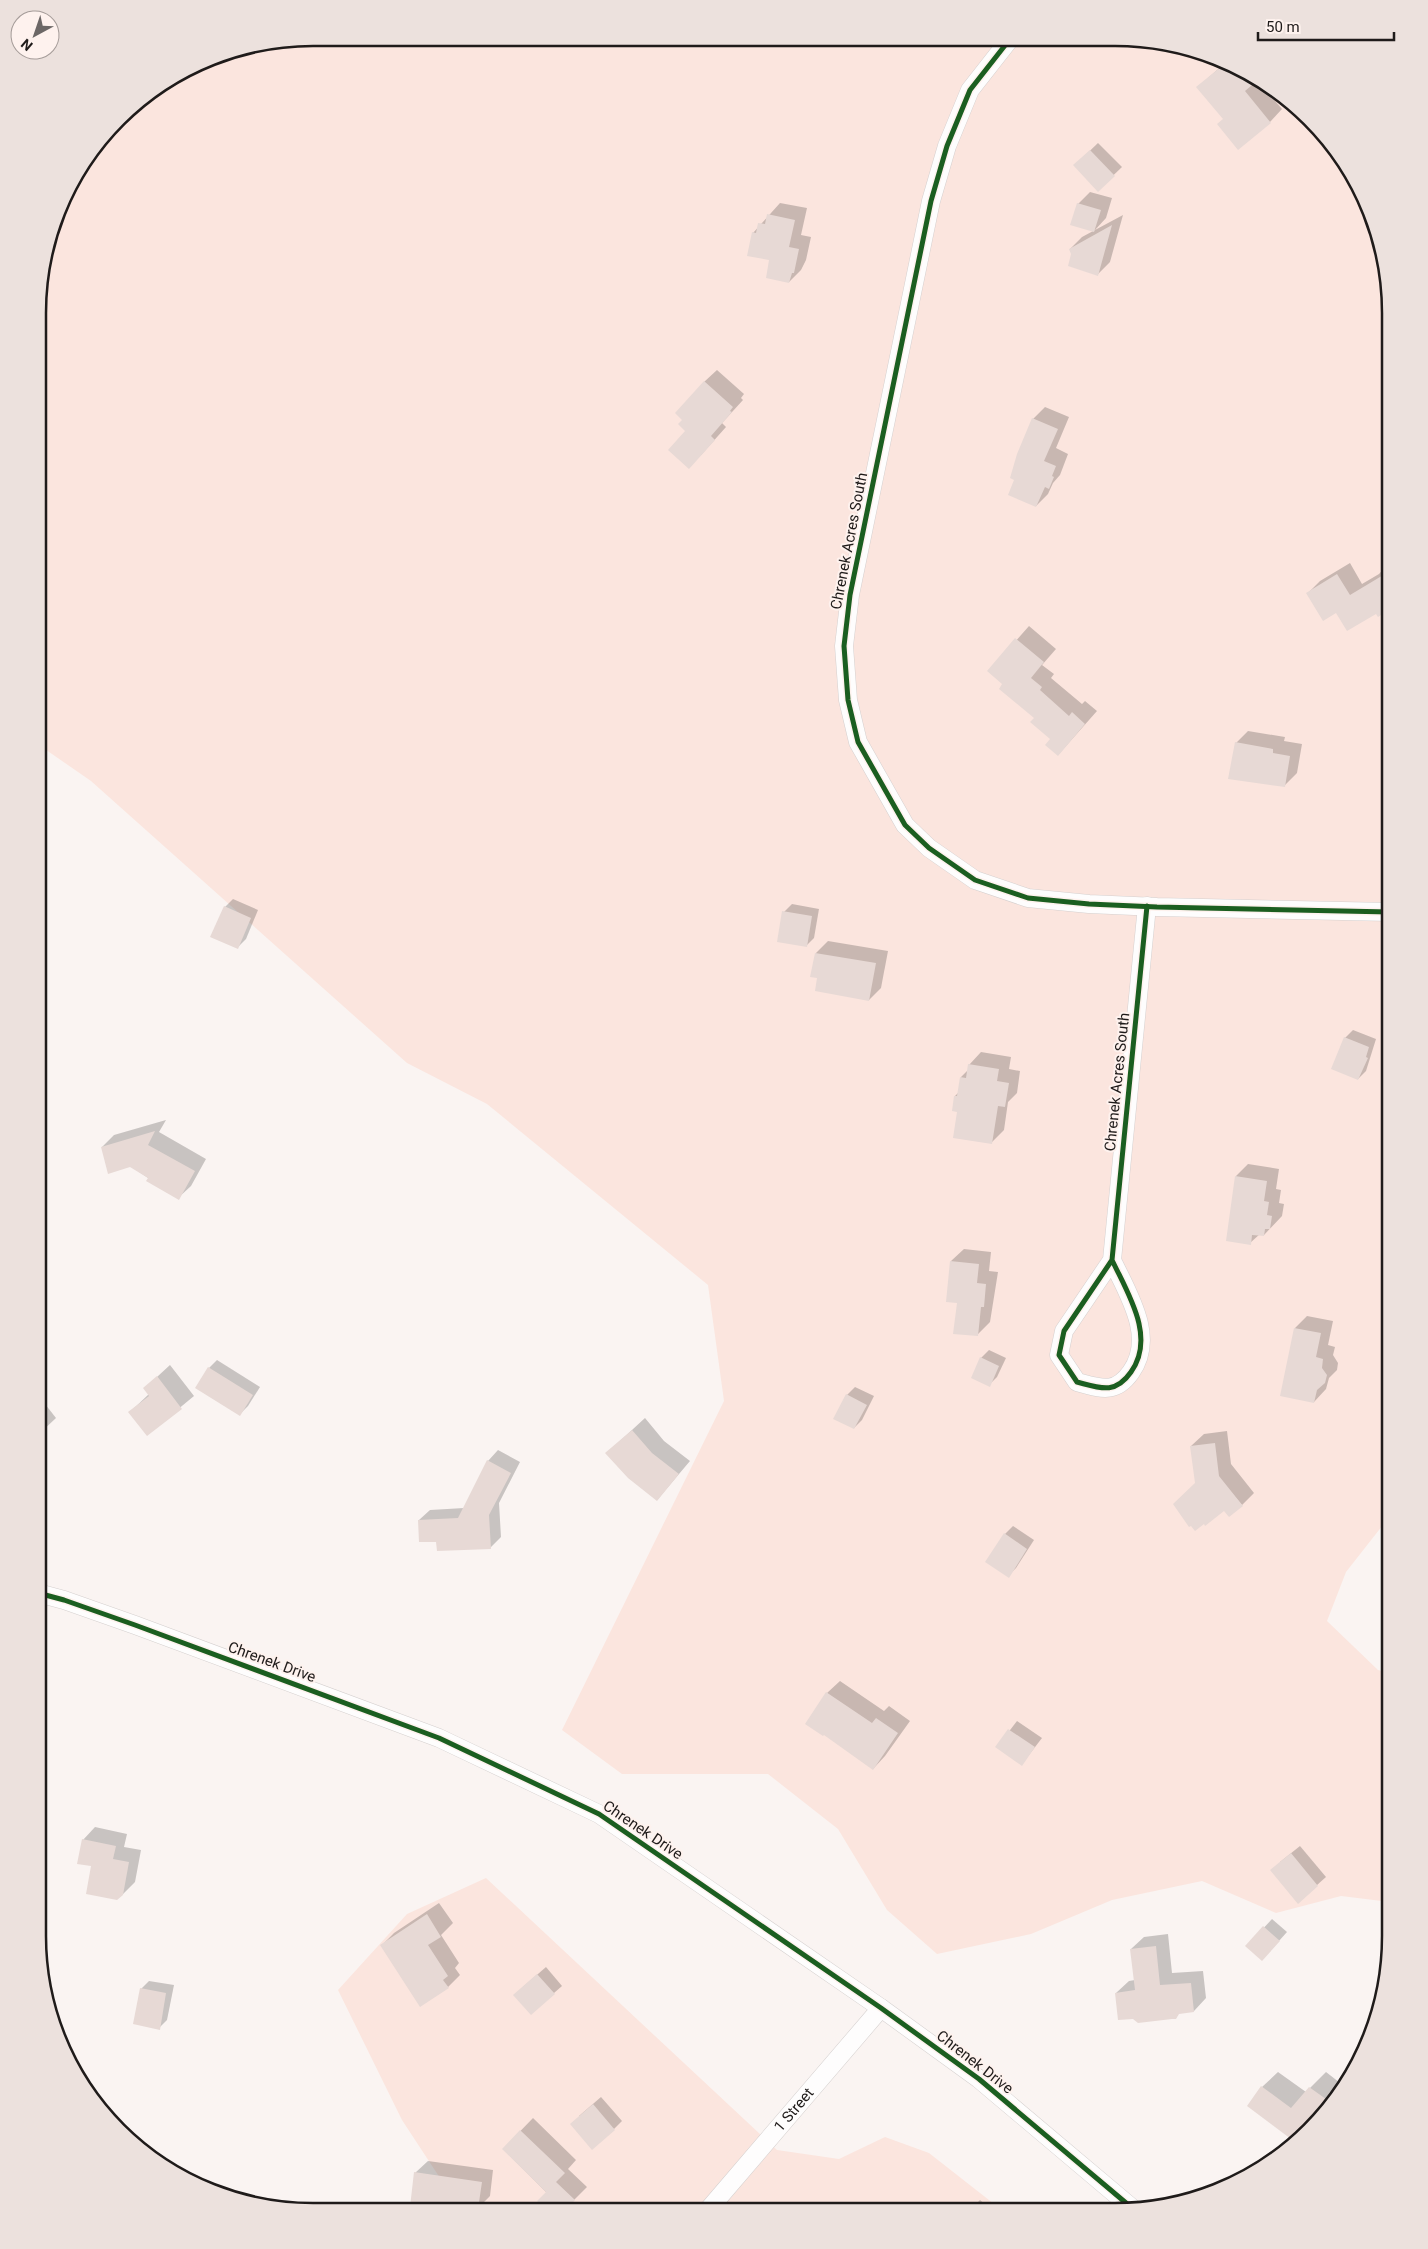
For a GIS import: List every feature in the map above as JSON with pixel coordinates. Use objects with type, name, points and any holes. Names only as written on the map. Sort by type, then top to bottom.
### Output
[{"type":"street","name":"Chrenek Acres South","points":[[1005,46],[970,90],[947,146],[931,200],[850,595],[844,646],[848,700],[858,742],[905,825],[929,848],[975,880],[1028,898],[1147,906],[1382,912]]},
{"type":"street","name":"Chrenek Acres South","points":[[1112,1260],[1136,1310],[1142,1341],[1138,1363],[1125,1381],[1106,1390],[1077,1382],[1059,1355],[1064,1330],[1112,1260],[1147,906]]},
{"type":"street","name":"Chrenek Drive","points":[[46,1595],[135,1625],[439,1738],[598,1814],[881,2008],[979,2079],[1125,2202]]},
{"type":"street","name":"1 Street","points":[[714,2203],[881,2008]]},
{"type":"shaded area","points":[[313,46],[1115,46],[1167,51],[1201,60],[1233,74],[1263,91],[1304,124],[1337,165],[1354,195],[1368,227],[1377,261],[1382,313],[1382,1526],[1346,1572],[1327,1621],[1378,1670],[1382,1671],[1382,1901],[1341,1896],[1276,1913],[1202,1881],[1112,1900],[1031,1934],[937,1954],[887,1910],[838,1829],[768,1774],[622,1774],[562,1730],[724,1401],[708,1285],[487,1104],[407,1063],[91,781],[46,750],[46,313],[51,261],[60,227],[74,195],[101,151],[124,124],[151,101],[180,82],[227,60],[244,55],[261,51]]},
{"type":"shaded area","points":[[486,1878],[777,2150],[839,2159],[885,2137],[929,2153],[993,2203],[456,2203],[402,2120],[338,1990],[407,1914]]},
{"type":"building","points":[[1219,68],[1233,74],[1252,85],[1245,91],[1271,123],[1238,150],[1217,124],[1223,119],[1196,87]]},
{"type":"building","points":[[1090,150],[1115,176],[1098,192],[1073,165]]},
{"type":"building","points":[[1077,203],[1101,210],[1094,232],[1070,225]]},
{"type":"building","points":[[767,214],[795,220],[789,247],[799,249],[794,273],[792,273],[789,283],[766,278],[769,260],[747,256],[752,232],[756,233],[758,223],[765,224]]},
{"type":"building","points":[[1112,225],[1098,276],[1068,266],[1071,254],[1069,249]]},
{"type":"building","points":[[704,381],[733,407],[730,411],[732,412],[711,436],[715,440],[689,469],[668,450],[685,431],[678,424],[682,420],[675,413]]},
{"type":"building","points":[[1032,418],[1058,429],[1044,461],[1056,466],[1052,476],[1054,477],[1049,489],[1045,487],[1036,507],[1008,495],[1014,480],[1010,478],[1017,454]]},
{"type":"building","points":[[1337,574],[1350,595],[1382,576],[1382,614],[1378,617],[1376,614],[1347,631],[1336,613],[1323,621],[1306,593]]},
{"type":"building","points":[[1015,638],[1044,662],[1031,678],[1042,687],[1040,690],[1069,716],[1072,712],[1085,724],[1058,756],[1045,745],[1050,739],[1030,722],[1034,718],[999,689],[1002,684],[987,671]]},
{"type":"building","points":[[1235,742],[1273,749],[1273,753],[1290,756],[1285,787],[1228,779]]},
{"type":"building","points":[[224,906],[251,918],[238,949],[210,937]]},
{"type":"building","points":[[782,911],[812,916],[807,947],[777,942]]},
{"type":"building","points":[[815,953],[876,963],[869,1001],[815,991],[817,978],[810,977]]},
{"type":"building","points":[[1344,1037],[1369,1047],[1366,1057],[1368,1058],[1358,1080],[1331,1069]]},
{"type":"building","points":[[968,1064],[999,1069],[997,1081],[1009,1083],[1005,1107],[998,1106],[992,1144],[953,1138],[957,1112],[952,1111],[954,1096],[957,1096],[960,1077],[966,1078]]},
{"type":"building","points":[[155,1131],[148,1145],[195,1171],[179,1200],[146,1181],[148,1178],[130,1167],[108,1174],[101,1147]]},
{"type":"building","points":[[1235,1176],[1267,1181],[1264,1201],[1269,1202],[1267,1215],[1272,1216],[1270,1229],[1265,1229],[1264,1236],[1252,1235],[1251,1245],[1226,1241]]},
{"type":"building","points":[[950,1261],[979,1264],[977,1283],[986,1284],[984,1307],[981,1307],[978,1336],[953,1334],[957,1303],[946,1302]]},
{"type":"building","points":[[1294,1328],[1321,1333],[1316,1357],[1323,1359],[1322,1368],[1327,1375],[1325,1383],[1317,1390],[1314,1403],[1280,1396]]},
{"type":"building","points":[[980,1357],[999,1366],[990,1387],[971,1378]]},
{"type":"building","points":[[208,1367],[253,1395],[240,1416],[195,1388]]},
{"type":"building","points":[[157,1376],[182,1409],[147,1436],[128,1412],[149,1396],[143,1388]]},
{"type":"building","points":[[846,1394],[867,1405],[854,1429],[833,1419]]},
{"type":"building","points":[[632,1430],[652,1453],[679,1474],[657,1501],[628,1478],[605,1453]]},
{"type":"building","points":[[1215,1443],[1219,1476],[1243,1506],[1229,1517],[1224,1511],[1205,1526],[1204,1524],[1195,1531],[1191,1526],[1189,1527],[1173,1504],[1195,1483],[1190,1446]]},
{"type":"building","points":[[487,1460],[511,1473],[489,1515],[491,1549],[437,1551],[436,1542],[419,1542],[418,1520],[458,1518]]},
{"type":"building","points":[[1004,1533],[1027,1549],[1009,1578],[985,1562]]},
{"type":"building","points":[[826,1692],[872,1723],[876,1718],[898,1733],[873,1770],[824,1735],[805,1724]]},
{"type":"building","points":[[1008,1729],[1035,1747],[1022,1766],[995,1747]]},
{"type":"building","points":[[82,1839],[116,1846],[113,1859],[129,1862],[123,1895],[117,1900],[86,1894],[91,1866],[77,1864]]},
{"type":"building","points":[[1291,1853],[1318,1886],[1298,1904],[1270,1870]]},
{"type":"building","points":[[427,1914],[441,1937],[428,1945],[448,1976],[443,1980],[449,1988],[420,2007],[380,1945]]},
{"type":"building","points":[[1263,1926],[1280,1941],[1262,1961],[1245,1946]]},
{"type":"building","points":[[1156,1946],[1160,1985],[1191,1983],[1194,2012],[1179,2014],[1176,2019],[1138,2023],[1133,2019],[1118,2020],[1115,1993],[1135,1990],[1130,1949]]},
{"type":"building","points":[[537,1974],[555,1994],[531,2015],[513,1995]]},
{"type":"building","points":[[140,1988],[166,1993],[160,2030],[133,2024]]},
{"type":"building","points":[[1261,2086],[1291,2108],[1309,2087],[1326,2099],[1304,2125],[1289,2138],[1247,2106]]},
{"type":"building","points":[[593,2104],[615,2130],[592,2150],[570,2124]]},
{"type":"building","points":[[520,2130],[565,2173],[556,2182],[575,2200],[572,2203],[539,2203],[537,2201],[546,2192],[502,2149]]},
{"type":"building","points":[[414,2172],[482,2182],[479,2203],[410,2203]]},
{"type":"cycle path","points":[[1005,46],[970,90],[947,146],[931,201],[850,595],[844,646],[848,700],[858,742],[905,825],[929,848],[975,880],[1028,898],[1089,904],[1157,907],[1382,912]]},
{"type":"cycle path","points":[[1112,1260],[1132,1301],[1140,1330],[1141,1345],[1138,1359],[1125,1379],[1113,1387],[1100,1388],[1077,1382],[1059,1355],[1064,1331],[1112,1260],[1147,906]]},
{"type":"cycle path","points":[[46,1595],[135,1625],[439,1738],[599,1814],[881,2008],[979,2079],[1125,2202]]}]
